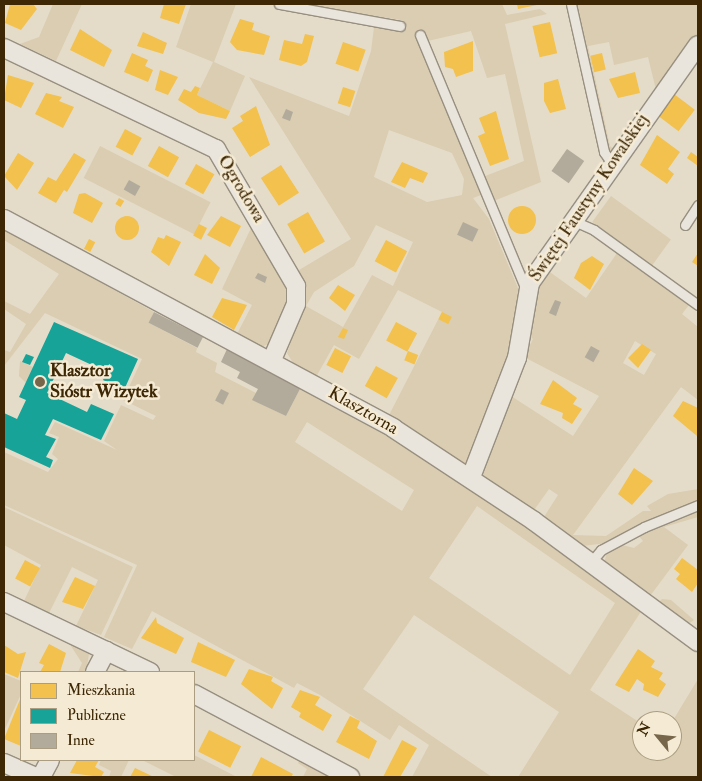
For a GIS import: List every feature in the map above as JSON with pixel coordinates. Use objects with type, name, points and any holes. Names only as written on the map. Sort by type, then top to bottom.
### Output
[{"type":"street","name":"Ogrodowa","points":[[4,48],[216,148],[296,286],[296,304],[271,362]]},
{"type":"street","name":"Świętej Faustyny Kowalskiej","points":[[471,477],[518,352],[527,292],[612,164],[695,56]]},
{"type":"street","name":"Klasztorna","points":[[4,219],[342,398],[471,477],[591,562],[698,642]]},
{"type":"street","points":[[4,602],[148,671]]},
{"type":"street","points":[[96,671],[106,651]]},
{"type":"street","points":[[195,695],[350,777]]},
{"type":"street","points":[[41,777],[49,761]]},
{"type":"street","points":[[4,763],[35,777]]},
{"type":"lane","points":[[279,4],[400,26]]},
{"type":"lane","points":[[571,4],[604,152],[612,164]]},
{"type":"lane","points":[[420,35],[527,292]]},
{"type":"lane","points":[[685,225],[698,205]]},
{"type":"lane","points":[[574,221],[594,230],[698,305]]},
{"type":"lane","points":[[591,562],[601,550],[644,527],[698,505]]},
{"type":"shaded area","points":[[53,4],[82,4],[56,61],[20,44],[39,37]]},
{"type":"shaded area","points":[[191,4],[236,4],[214,62],[245,76],[230,111],[197,95],[213,62],[176,47]]},
{"type":"shaded area","points":[[297,4],[502,4],[507,15],[540,9],[547,14],[505,24],[541,182],[491,202],[525,281],[480,178],[524,161],[505,74],[487,78],[471,31],[419,43],[481,195],[473,198],[489,219],[520,293],[515,346],[467,465],[388,417],[442,312],[398,290],[359,359],[334,345],[316,377],[295,366],[287,353],[306,299],[299,270],[351,239],[249,77],[349,116],[371,51],[374,27],[405,31],[401,20]],"holes":[[[389,130],[452,153],[464,179],[462,195],[427,202],[374,177]],[[376,225],[413,242],[393,286],[372,275],[343,327],[306,306],[314,292],[354,266]]]},
{"type":"shaded area","points":[[574,4],[698,4],[698,39],[656,90],[648,57],[614,65],[609,42],[588,46],[610,146],[616,151],[611,153]]},
{"type":"shaded area","points":[[100,146],[210,202],[194,234],[84,178]]},
{"type":"shaded area","points":[[235,189],[282,270],[291,298],[272,342],[262,347],[237,334],[252,305],[222,289],[251,228],[232,194]]},
{"type":"shaded area","points":[[611,196],[671,239],[652,265],[592,222]]},
{"type":"shaded area","points":[[4,229],[154,312],[149,323],[197,348],[196,352],[217,363],[215,372],[256,393],[253,400],[286,416],[301,387],[340,406],[468,485],[642,610],[590,690],[632,717],[632,761],[682,761],[682,711],[679,711],[698,679],[698,777],[518,777],[559,712],[414,615],[363,689],[492,777],[412,777],[429,745],[399,725],[390,740],[320,695],[297,683],[294,688],[152,611],[132,649],[104,637],[137,565],[4,505],[4,452],[48,472],[58,459],[52,454],[59,437],[49,433],[55,422],[117,450],[104,441],[121,405],[153,420],[156,416],[123,400],[142,359],[45,313],[4,366],[4,350],[10,352],[26,324],[4,309],[4,301],[30,314],[59,274],[4,240]],"holes":[[[307,422],[414,490],[402,511],[295,442]],[[477,506],[615,603],[570,675],[429,578]]]},
{"type":"shaded area","points":[[617,253],[689,305],[682,314],[698,327],[698,400],[681,387],[573,535],[606,536],[643,511],[651,511],[647,506],[668,494],[698,489],[698,501],[607,543],[582,546],[542,520],[558,495],[549,489],[532,513],[482,477],[482,465],[511,396],[573,436],[599,396],[524,357],[533,339],[528,334],[532,297],[547,270],[586,298]],"holes":[[[635,341],[656,354],[644,375],[623,363]]]},
{"type":"shaded area","points":[[20,361],[35,368],[26,383],[19,376]]},
{"type":"shaded area","points":[[4,507],[133,567],[101,635],[76,626],[98,580],[72,567],[49,613],[24,601],[41,565],[4,545]]},
{"type":"shaded area","points":[[698,509],[698,517],[664,527],[688,545],[650,596],[604,563],[607,552],[618,544],[634,548],[643,541],[638,535],[631,537]]},
{"type":"shaded area","points":[[662,599],[671,600],[694,620],[687,625],[658,603]]},
{"type":"shaded area","points":[[69,643],[89,654],[86,671],[78,671],[82,663]]},
{"type":"shaded area","points":[[4,674],[20,681],[20,696],[4,731]]},
{"type":"shaded area","points":[[195,756],[237,777],[176,777],[144,761],[195,761]]},
{"type":"shaded area","points":[[301,757],[336,777],[303,777],[307,769],[298,763]]},
{"type":"shaded area","points":[[101,761],[129,761],[121,777],[109,777],[111,771],[99,765]]},
{"type":"building: Mieszkania","points":[[10,4],[33,4],[37,9],[21,30],[5,23]]},
{"type":"building: Mieszkania","points":[[164,4],[186,4],[179,24],[160,18]]},
{"type":"building: Mieszkania","points":[[517,4],[537,4],[537,5],[518,9]]},
{"type":"building: Mieszkania","points":[[240,19],[254,23],[252,30],[270,36],[264,55],[237,50],[230,42]]},
{"type":"building: Mieszkania","points":[[550,22],[557,53],[540,57],[532,26]]},
{"type":"building: Mieszkania","points":[[80,29],[112,50],[104,67],[70,50]]},
{"type":"building: Mieszkania","points":[[143,32],[167,43],[163,54],[137,46]]},
{"type":"building: Mieszkania","points":[[305,34],[314,36],[307,62],[301,66],[279,60],[284,40],[302,44]]},
{"type":"building: Mieszkania","points":[[473,41],[473,71],[456,77],[453,69],[445,67],[444,52]]},
{"type":"building: Mieszkania","points":[[343,42],[366,50],[358,72],[336,64]]},
{"type":"building: Mieszkania","points":[[132,53],[148,60],[145,66],[153,70],[148,82],[124,72]]},
{"type":"building: Mieszkania","points":[[602,53],[606,70],[594,72],[590,56]]},
{"type":"building: Mieszkania","points":[[160,70],[178,77],[168,95],[155,90]]},
{"type":"building: Mieszkania","points":[[635,72],[640,93],[618,98],[609,79]]},
{"type":"building: Mieszkania","points":[[8,75],[34,83],[21,108],[4,100]]},
{"type":"building: Mieszkania","points":[[558,79],[566,109],[550,113],[544,101],[544,83]]},
{"type":"building: Mieszkania","points":[[195,86],[200,88],[197,95],[230,111],[226,119],[199,113],[178,100],[184,89],[191,92]]},
{"type":"building: Mieszkania","points":[[343,87],[355,91],[350,107],[338,103]]},
{"type":"building: Mieszkania","points":[[46,93],[62,97],[59,101],[74,107],[63,128],[35,114]]},
{"type":"building: Mieszkania","points":[[674,94],[695,110],[679,131],[658,116]]},
{"type":"building: Mieszkania","points":[[256,106],[270,145],[250,157],[232,128],[243,121],[240,116]]},
{"type":"building: Mieszkania","points":[[496,111],[509,159],[490,166],[478,136],[485,133],[479,118]]},
{"type":"building: Mieszkania","points":[[125,129],[142,138],[132,156],[116,147]]},
{"type":"building: Mieszkania","points":[[657,135],[680,152],[668,169],[674,174],[667,184],[640,165]]},
{"type":"building: Mieszkania","points":[[159,146],[179,157],[168,177],[148,166]]},
{"type":"building: Mieszkania","points":[[691,152],[698,157],[698,166],[687,158]]},
{"type":"building: Mieszkania","points":[[18,153],[34,163],[17,190],[4,176]]},
{"type":"building: Mieszkania","points":[[74,153],[86,160],[67,192],[64,190],[56,203],[38,193],[48,177],[56,181]]},
{"type":"building: Mieszkania","points":[[402,162],[428,173],[423,183],[410,178],[405,188],[391,182]]},
{"type":"building: Mieszkania","points":[[196,164],[214,174],[203,194],[185,184]]},
{"type":"building: Mieszkania","points":[[281,165],[299,193],[279,206],[261,178]]},
{"type":"building: Mieszkania","points":[[85,193],[103,203],[92,223],[73,213],[79,194]]},
{"type":"building: Mieszkania","points":[[119,198],[124,201],[121,207],[115,204]]},
{"type":"building: Mieszkania","points":[[522,206],[532,210],[536,220],[532,230],[522,234],[512,230],[508,220],[512,210]]},
{"type":"building: Mieszkania","points":[[308,212],[325,241],[304,253],[287,224]]},
{"type":"building: Mieszkania","points":[[127,216],[136,219],[139,228],[136,237],[127,240],[118,237],[115,228],[118,219]]},
{"type":"building: Mieszkania","points":[[221,216],[241,226],[230,247],[207,235]]},
{"type":"building: Mieszkania","points":[[199,224],[207,228],[201,240],[193,236]]},
{"type":"building: Mieszkania","points":[[166,235],[181,242],[169,266],[151,252],[158,237],[164,239]]},
{"type":"building: Mieszkania","points":[[89,239],[95,242],[90,252],[84,249]]},
{"type":"building: Mieszkania","points":[[386,240],[407,251],[396,272],[375,261]]},
{"type":"building: Mieszkania","points":[[698,253],[698,266],[692,262]]},
{"type":"building: Mieszkania","points":[[205,254],[220,268],[212,284],[194,275]]},
{"type":"building: Mieszkania","points":[[592,256],[604,264],[590,290],[574,278],[581,263]]},
{"type":"building: Mieszkania","points":[[338,285],[355,295],[345,311],[329,298]]},
{"type":"building: Mieszkania","points":[[222,298],[247,305],[234,330],[212,317]]},
{"type":"building: Mieszkania","points":[[442,312],[452,317],[448,324],[438,319]]},
{"type":"building: Mieszkania","points":[[396,322],[417,333],[407,352],[386,341]]},
{"type":"building: Mieszkania","points":[[343,328],[348,330],[344,339],[338,337]]},
{"type":"building: Mieszkania","points":[[642,344],[651,350],[638,368],[628,358]]},
{"type":"building: Mieszkania","points":[[335,348],[351,356],[342,373],[326,365]]},
{"type":"building: Mieszkania","points":[[408,351],[418,355],[414,364],[404,360]]},
{"type":"building: Mieszkania","points":[[376,366],[398,378],[387,398],[365,386]]},
{"type":"building: Mieszkania","points":[[553,380],[577,398],[573,404],[582,409],[572,424],[562,418],[563,413],[540,404]]},
{"type":"building: Mieszkania","points":[[683,401],[698,408],[697,436],[673,416]]},
{"type":"building: Mieszkania","points":[[634,468],[653,481],[632,505],[618,494]]},
{"type":"building: Mieszkania","points":[[682,558],[698,570],[698,583],[692,592],[676,579],[680,574],[674,569]]},
{"type":"building: Mieszkania","points":[[25,560],[40,568],[30,587],[15,579]]},
{"type":"building: Mieszkania","points":[[75,577],[95,586],[83,609],[62,602]]},
{"type":"building: Mieszkania","points":[[156,617],[157,623],[184,638],[176,654],[141,638]]},
{"type":"building: Mieszkania","points":[[198,642],[235,660],[226,677],[191,662]]},
{"type":"building: Mieszkania","points":[[49,644],[66,653],[60,671],[41,671],[44,665],[39,663]]},
{"type":"building: Mieszkania","points":[[4,645],[18,654],[26,652],[18,678],[4,672]]},
{"type":"building: Mieszkania","points":[[638,649],[655,661],[651,667],[663,673],[659,679],[666,684],[658,697],[643,690],[644,684],[637,679],[629,692],[615,685]]},
{"type":"building: Mieszkania","points":[[249,669],[273,677],[271,681],[283,688],[272,709],[241,684]]},
{"type":"building: Mieszkania","points":[[300,690],[320,697],[315,705],[332,715],[323,731],[299,717],[301,713],[291,707]]},
{"type":"building: Mieszkania","points":[[20,699],[20,746],[4,739]]},
{"type":"building: Mieszkania","points":[[350,716],[360,721],[357,728],[377,741],[369,759],[336,742]]},
{"type":"building: Mieszkania","points":[[209,730],[241,746],[230,768],[198,751]]},
{"type":"building: Mieszkania","points":[[402,740],[417,748],[400,777],[383,777]]},
{"type":"building: Mieszkania","points":[[261,757],[293,774],[291,777],[251,777]]},
{"type":"building: Mieszkania","points":[[76,761],[98,761],[95,767],[104,772],[101,777],[70,773]]},
{"type":"building: Mieszkania","points":[[135,768],[154,777],[130,777]]},
{"type":"building: Publiczne","name":"Klasztor Sióstr Wizytek","points":[[54,322],[138,359],[124,390],[103,380],[107,372],[66,353],[47,393],[87,412],[91,404],[114,414],[101,440],[53,419],[45,435],[56,439],[46,457],[53,460],[50,468],[4,447],[4,413],[17,419],[26,400],[19,397]]},
{"type":"building: Publiczne","points":[[26,354],[34,357],[30,365],[22,362]]},
{"type":"building: Inne","points":[[286,109],[293,112],[290,121],[282,118]]},
{"type":"building: Inne","points":[[567,149],[584,161],[569,183],[552,171]]},
{"type":"building: Inne","points":[[129,180],[140,186],[135,196],[124,190]]},
{"type":"building: Inne","points":[[463,222],[478,229],[472,242],[457,235]]},
{"type":"building: Inne","points":[[258,273],[267,277],[265,283],[255,278]]},
{"type":"building: Inne","points":[[555,300],[561,302],[556,316],[549,313]]},
{"type":"building: Inne","points":[[154,312],[203,337],[198,348],[149,323]]},
{"type":"building: Inne","points":[[591,346],[600,351],[593,362],[585,357]]},
{"type":"building: Inne","points":[[227,349],[301,387],[286,416],[252,400],[258,389],[237,378],[240,372],[221,362]]},
{"type":"building: Inne","points":[[221,389],[229,393],[223,405],[215,401]]},
{"type":"place","name":"Klasztor Sióstr Wizytek","points":[[40,382]]}]
